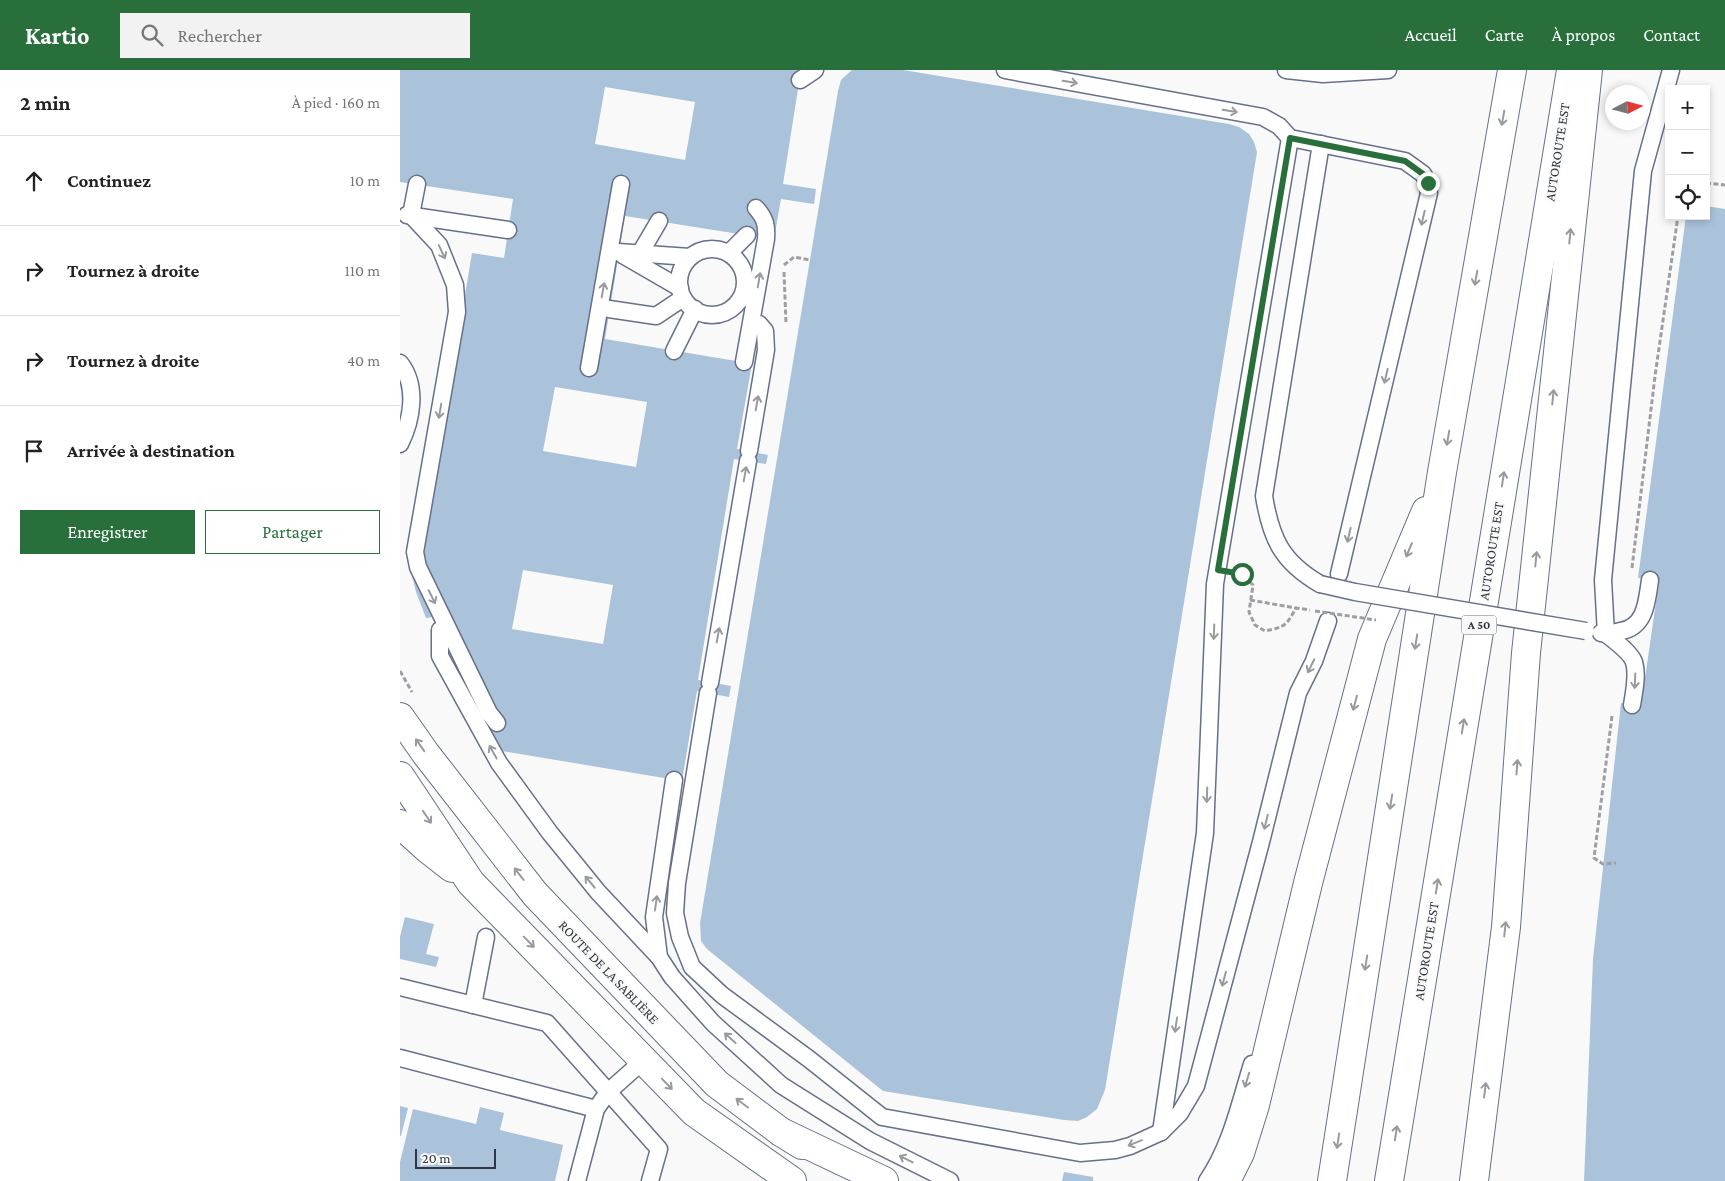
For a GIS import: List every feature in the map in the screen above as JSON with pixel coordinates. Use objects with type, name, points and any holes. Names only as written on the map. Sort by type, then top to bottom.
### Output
[{"type":"main road","points":[[1332,1181],[1442,472],[1512,70]]},
{"type":"main road","name":"AUTOROUTE EST","points":[[1389,1181],[1571,70]]},
{"type":"main road","points":[[1474,1181],[1506,927],[1526,644],[1588,70]]},
{"type":"main road","points":[[1226,1181],[1240,1153],[1255,1105],[1308,883],[1372,639],[1442,472]]},
{"type":"main road","name":"ROUTE DE LA SABLIÈRE","points":[[400,717],[426,754],[535,894],[717,1084],[781,1132],[862,1181]]},
{"type":"main road","points":[[400,776],[471,883]]},
{"type":"main road","points":[[400,824],[471,883],[694,1112],[792,1181]]},
{"type":"main road","points":[[781,1132],[884,1181]]},
{"type":"main road","points":[[1479,1138],[1484,1181]]},
{"type":"lane","points":[[800,80],[815,70]]},
{"type":"lane","points":[[1005,70],[1263,117],[1279,126],[1290,138],[1405,161],[1423,174],[1428,183],[1429,193],[1340,574]]},
{"type":"lane","points":[[1286,70],[1323,74],[1388,70]]},
{"type":"lane","points":[[1606,634],[1604,580],[1643,171],[1671,70]]},
{"type":"lane","points":[[1161,1132],[1206,833],[1216,584],[1290,138]]},
{"type":"lane","points":[[1321,144],[1264,496],[1268,519],[1276,542],[1288,559],[1301,574],[1320,584],[1355,592],[1606,634],[1626,630],[1637,624],[1646,609],[1650,580]]},
{"type":"lane","points":[[405,215],[417,184]]},
{"type":"lane","points":[[589,368],[621,184]]},
{"type":"lane","points":[[744,362],[766,239],[767,226],[763,216],[756,208]]},
{"type":"lane","points":[[405,215],[508,230]]},
{"type":"lane","points":[[405,215],[439,245],[455,285],[457,312],[414,552],[418,567],[489,714],[497,723]]},
{"type":"lane","points":[[639,255],[659,222]]},
{"type":"lane","points":[[690,257],[639,255],[618,252],[686,298],[700,312],[710,315],[742,305],[745,280],[743,268],[751,241],[730,253]]},
{"type":"lane","points":[[674,350],[686,298],[679,277],[683,266],[690,257],[698,251],[720,249],[730,253],[743,268]]},
{"type":"lane","points":[[610,309],[656,316],[686,298]]},
{"type":"lane","points":[[759,324],[765,331],[766,350],[680,863],[675,914],[680,937],[692,967],[722,995],[882,1116],[1080,1153],[1115,1150],[1130,1146],[1161,1132],[1180,1113],[1196,1086],[1261,842],[1298,693],[1314,661],[1321,616]]},
{"type":"lane","points":[[400,363],[408,378],[411,394],[408,428],[400,444]]},
{"type":"lane","points":[[400,415],[411,394]]},
{"type":"lane","points":[[440,630],[440,656],[499,763],[550,833],[592,885],[659,956],[672,977],[705,1015],[781,1085],[870,1141],[950,1181]]},
{"type":"lane","points":[[1606,634],[1619,644],[1634,661],[1636,680],[1632,705]]},
{"type":"lane","points":[[659,956],[654,917],[674,780]]},
{"type":"lane","points":[[1207,1181],[1217,1167],[1229,1139],[1308,883]]},
{"type":"lane","points":[[473,1005],[486,937]]},
{"type":"lane","points":[[400,987],[547,1024],[659,1149],[650,1181]]},
{"type":"lane","points":[[400,1058],[596,1109]]},
{"type":"lane","points":[[577,1181],[596,1109],[608,1092],[644,1060]]},
{"type":"path","points":[[1710,183],[1725,185]]},
{"type":"path","points":[[1631,577],[1655,376],[1677,220]]},
{"type":"path","points":[[765,340],[782,337],[786,324],[784,265],[794,257],[810,260]]},
{"type":"path","points":[[1218,570],[1242,574],[1253,584],[1249,612],[1255,625],[1265,631],[1279,628],[1288,622],[1296,608]]},
{"type":"path","points":[[1250,600],[1296,608],[1321,616]]},
{"type":"path","points":[[1612,715],[1594,858],[1603,864],[1616,863]]},
{"type":"building","points":[[400,70],[801,70],[783,184],[816,189],[814,204],[781,199],[737,449],[768,455],[766,464],[734,459],[698,680],[731,686],[729,697],[697,691],[682,781],[502,751],[433,617],[426,618],[416,592],[406,550],[422,553],[472,253],[504,258],[513,199],[400,182]],"holes":[[[605,87],[695,102],[685,160],[595,144]],[[625,216],[758,237],[736,361],[605,339]],[[555,387],[647,402],[636,467],[543,451]],[[523,570],[613,585],[603,644],[512,629]]]},
{"type":"building","points":[[852,70],[903,70],[1229,124],[1239,127],[1249,134],[1257,152],[1105,1090],[1097,1109],[1078,1121],[883,1091],[707,949],[701,941],[700,923],[838,91],[841,80]]},
{"type":"building","points":[[1710,207],[1725,209],[1725,1181],[1584,1181],[1593,959],[1621,703],[1641,706],[1659,581],[1638,578],[1685,220],[1710,220]]},
{"type":"building","points":[[405,917],[434,924],[426,954],[439,957],[436,967],[400,959],[400,937]]},
{"type":"building","points":[[400,1106],[408,1108],[401,1136],[400,1136]]},
{"type":"building","points":[[480,1107],[504,1113],[500,1130],[563,1145],[555,1181],[400,1181],[400,1162],[413,1109],[476,1124]]},
{"type":"building","points":[[1064,1172],[1093,1177],[1093,1181],[1062,1181]]},
{"type":"route","points":[[1242,574],[1218,570],[1290,138],[1405,161],[1423,174],[1428,183]]}]
